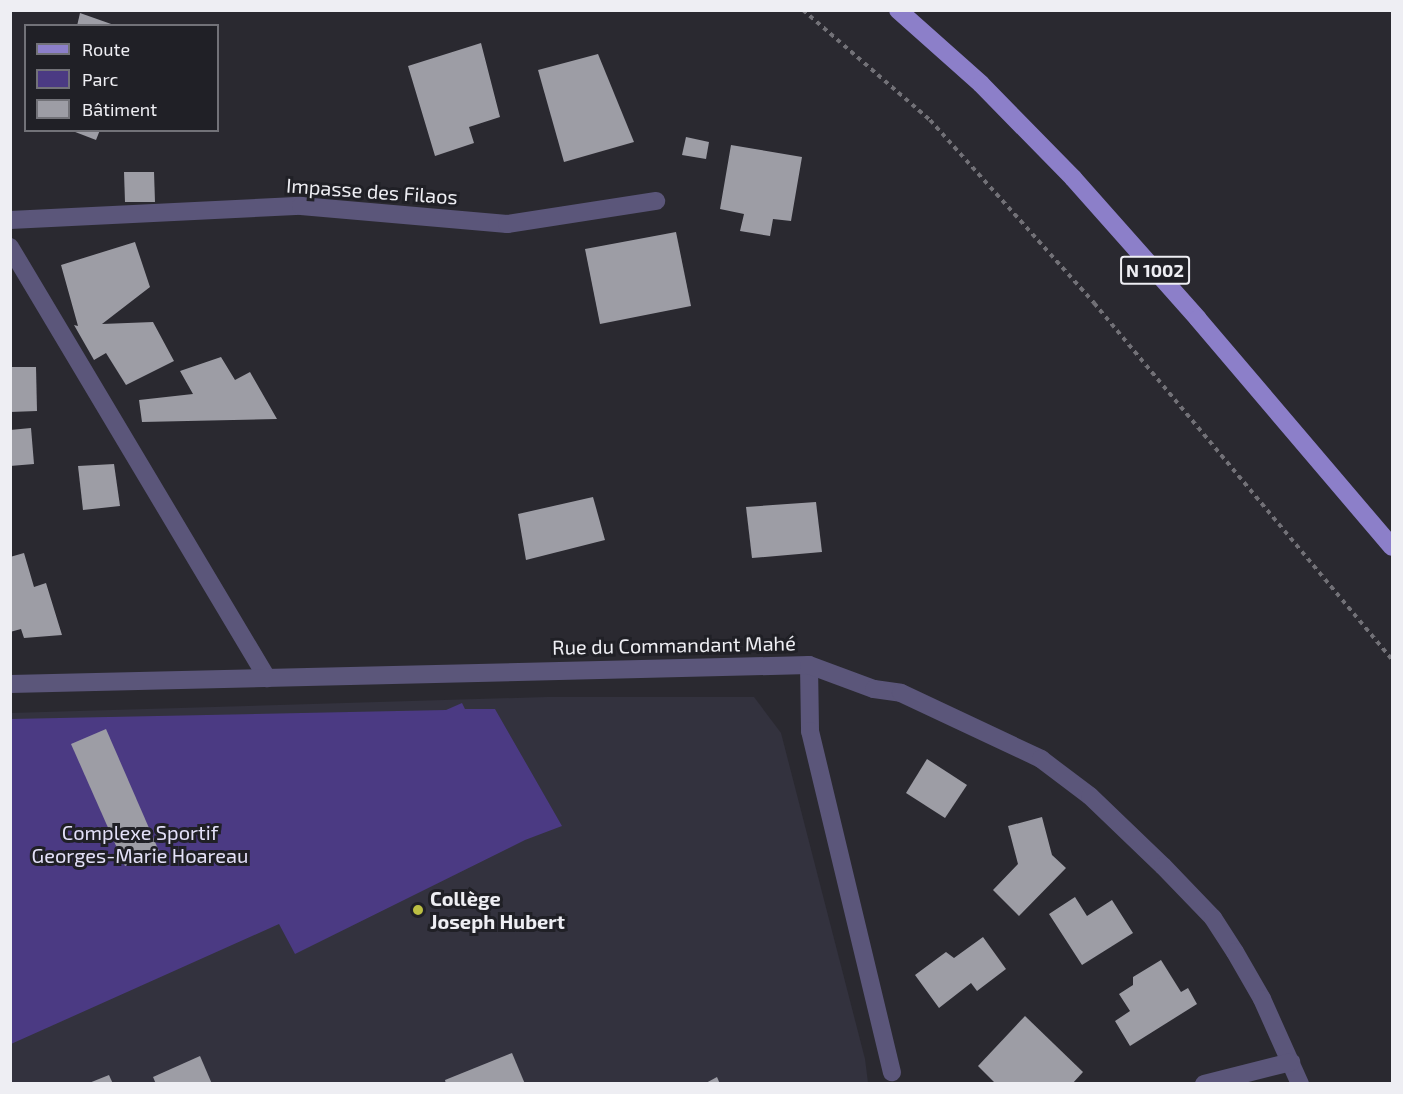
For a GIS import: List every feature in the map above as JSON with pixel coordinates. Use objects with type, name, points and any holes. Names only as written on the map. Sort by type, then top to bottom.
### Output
[{"type":"main road","name":"N 1002","points":[[898,10],[981,84],[1072,178],[1198,319],[1392,547]]},
{"type":"street","name":"Impasse des Filaos","points":[[10,220],[301,206],[507,224],[656,201]]},
{"type":"street","points":[[10,247],[267,678]]},
{"type":"street","points":[[809,665],[810,731],[892,1072]]},
{"type":"street","name":"Rue du Commandant Mahé","points":[[10,684],[809,665],[874,689],[901,693],[1041,759],[1090,796],[1163,866],[1213,918],[1262,999],[1300,1083]]},
{"type":"street","points":[[1204,1083],[1291,1062]]},
{"type":"path","points":[[803,10],[930,120],[1094,303],[1392,659]]},
{"type":"shaded area","name":"Collège Joseph Hubert","points":[[547,697],[754,697],[781,733],[865,1059],[868,1083],[11,1083],[10,713]]},
{"type":"green space","name":"Complexe Sportif Georges-Marie Hoareau","points":[[462,703],[465,709],[495,709],[562,826],[525,840],[295,954],[279,924],[11,1044],[10,719],[446,710]]},
{"type":"building","points":[[80,13],[111,24],[77,24]]},
{"type":"building","points":[[481,43],[500,117],[469,127],[474,143],[435,156],[408,66]]},
{"type":"building","points":[[598,54],[634,142],[564,162],[538,70]]},
{"type":"building","points":[[75,132],[99,132],[96,140]]},
{"type":"building","points":[[686,137],[709,142],[706,159],[682,155]]},
{"type":"building","points":[[731,145],[802,157],[791,221],[773,219],[770,236],[740,231],[744,214],[720,209]]},
{"type":"building","points":[[124,172],[154,172],[155,202],[125,202]]},
{"type":"building","points":[[676,232],[691,306],[600,324],[585,249]]},
{"type":"building","points":[[135,242],[150,287],[102,324],[153,322],[174,361],[126,385],[106,353],[94,360],[74,325],[78,326],[61,265]]},
{"type":"building","points":[[221,357],[235,380],[250,372],[277,419],[142,422],[139,400],[193,394],[180,371]]},
{"type":"building","points":[[10,367],[36,367],[37,411],[10,412]]},
{"type":"building","points":[[31,428],[34,464],[10,466],[10,430]]},
{"type":"building","points":[[114,464],[120,506],[83,510],[78,466]]},
{"type":"building","points":[[593,497],[605,540],[526,560],[518,514]]},
{"type":"building","points":[[816,502],[822,552],[752,558],[746,507]]},
{"type":"building","points":[[24,553],[34,587],[46,583],[62,635],[24,638],[21,629],[10,632],[10,557]]},
{"type":"building","points":[[106,729],[159,851],[125,866],[71,744]]},
{"type":"building","points":[[927,759],[967,785],[945,818],[906,793]]},
{"type":"building","points":[[1042,817],[1052,855],[1066,868],[1019,916],[993,890],[1018,864],[1008,826]]},
{"type":"building","points":[[1075,897],[1087,916],[1112,900],[1133,933],[1082,965],[1049,914]]},
{"type":"building","points":[[983,937],[1006,969],[977,991],[971,983],[939,1008],[915,975],[946,952],[954,958]]},
{"type":"building","points":[[1161,960],[1181,992],[1188,988],[1197,1004],[1130,1046],[1115,1021],[1130,1011],[1119,994],[1133,985],[1133,977]]},
{"type":"building","points":[[1025,1016],[1083,1072],[1072,1084],[996,1084],[978,1066]]},
{"type":"building","points":[[512,1053],[525,1084],[446,1084],[445,1080]]},
{"type":"building","points":[[200,1056],[212,1084],[156,1084],[153,1077]]},
{"type":"building","points":[[109,1075],[113,1084],[89,1084],[89,1083]]},
{"type":"building","points":[[717,1077],[720,1084],[704,1084]]},
{"type":"place","name":"Collège Joseph Hubert","points":[[418,910]]}]
